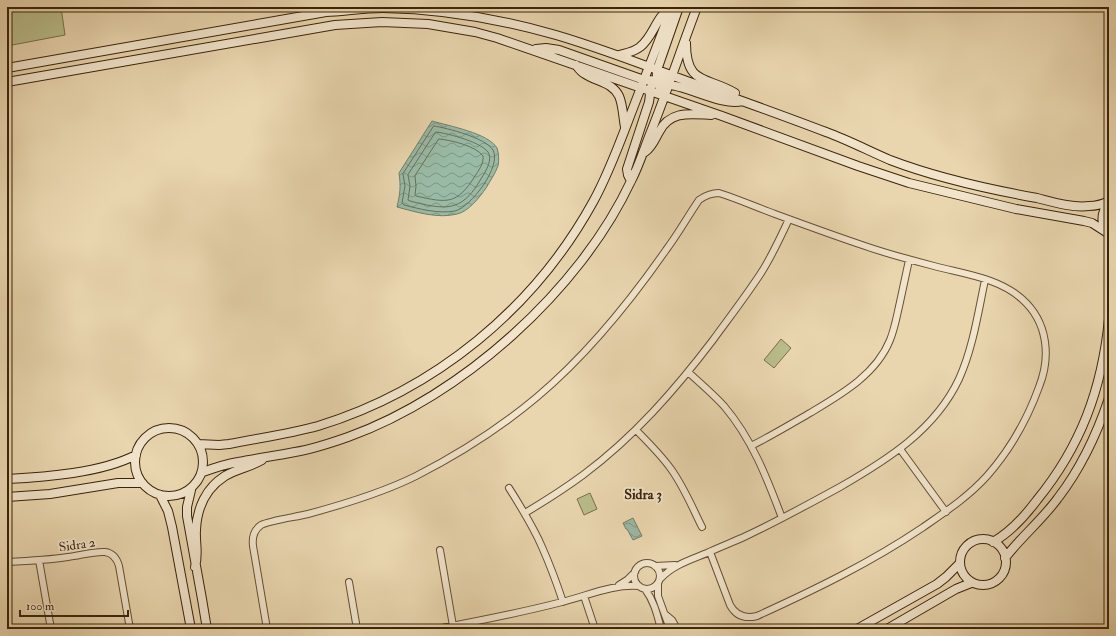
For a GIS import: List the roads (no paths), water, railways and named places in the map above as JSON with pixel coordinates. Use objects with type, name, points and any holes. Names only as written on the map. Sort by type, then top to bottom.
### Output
[{"type":"street","points":[[619,56],[633,51],[648,40],[660,16],[671,7]]},
{"type":"street","points":[[631,181],[627,170],[649,102],[653,68],[671,7]]},
{"type":"street","points":[[653,68],[679,7]]},
{"type":"street","points":[[203,472],[236,462],[296,452],[322,445],[348,437],[398,416],[427,399],[482,361],[533,317],[573,272],[597,239],[615,211],[631,181],[665,97],[697,7]]},
{"type":"street","points":[[7,68],[326,12],[383,8],[417,9],[452,13],[497,20],[555,35],[619,56],[830,133],[889,159],[934,174],[1010,193],[1077,206],[1089,206],[1109,202]]},
{"type":"street","points":[[7,82],[335,25],[358,23],[405,23],[452,28],[497,38],[576,64],[650,85],[680,86],[730,102],[742,101]]},
{"type":"street","points":[[686,37],[687,61],[694,73],[704,80],[732,92],[742,101]]},
{"type":"street","points":[[534,50],[546,48],[559,50],[650,85],[665,97],[909,183],[1016,209],[1084,221],[1095,225],[1107,234]]},
{"type":"street","points":[[54,60],[53,67],[56,74]]},
{"type":"street","points":[[576,64],[585,75],[610,85],[617,93],[621,104],[625,129]]},
{"type":"street","points":[[198,444],[229,444],[296,431],[342,418],[403,390],[432,373],[467,349],[496,326],[520,302],[561,253],[593,201],[625,129],[650,85],[672,75]]},
{"type":"street","points":[[643,152],[653,144],[660,129],[667,121],[675,116],[685,114],[722,116]]},
{"type":"street","points":[[267,629],[252,540],[257,529],[262,525],[340,506],[375,494],[408,480],[466,448],[514,415],[559,378],[599,336],[666,251],[699,200],[705,195],[719,193],[865,246],[909,260],[1000,285],[1024,301],[1033,312],[1045,339],[1047,354],[1045,369],[1031,409],[1004,455],[972,490],[946,512],[874,558],[843,575],[751,618],[738,615],[733,610],[710,552]]},
{"type":"street","points":[[1107,234],[1102,218],[1109,202]]},
{"type":"street","points":[[525,513],[564,488],[602,460],[636,430],[664,400],[688,372],[748,293],[772,254],[789,219]]},
{"type":"street","points":[[751,446],[836,398],[868,373],[880,359],[890,342],[895,325],[909,260]]},
{"type":"street","points":[[436,629],[564,602],[618,586],[628,585],[652,588],[668,571],[677,565],[710,552],[782,518],[851,480],[900,449],[928,425],[959,380],[971,345],[985,280]]},
{"type":"street","points":[[993,542],[1007,533],[1030,509],[1053,480],[1072,449],[1085,422],[1095,395],[1102,366],[1109,319]]},
{"type":"street","points":[[688,372],[713,394],[743,432],[767,479],[782,518]]},
{"type":"street","points":[[1005,558],[1017,543],[1042,518],[1073,477],[1086,455],[1097,431],[1109,398]]},
{"type":"street","points":[[172,428],[183,431],[192,436],[198,444],[204,457],[203,472],[198,482],[184,494],[168,497],[154,493],[142,483],[137,475],[135,465],[136,455],[140,444],[148,435],[159,429],[172,428]]},
{"type":"street","points":[[636,430],[661,456],[671,469],[688,497],[702,527]]},
{"type":"street","points":[[900,449],[946,512]]},
{"type":"street","points":[[7,479],[48,476],[103,467],[136,455]]},
{"type":"street","points":[[196,567],[196,531],[198,513],[208,492],[216,483],[226,476],[259,462],[269,456]]},
{"type":"street","points":[[7,497],[50,494],[118,482],[142,483]]},
{"type":"street","points":[[509,488],[525,513],[543,549],[564,602]]},
{"type":"street","points":[[190,490],[186,516],[207,629]]},
{"type":"street","points":[[160,495],[168,511],[172,527],[191,629]]},
{"type":"street","points":[[985,539],[993,542],[999,546],[1005,558],[1006,566],[1000,578],[989,585],[983,586],[977,585],[965,578],[959,564],[960,556],[964,548],[977,540],[985,539]]},
{"type":"street","points":[[440,550],[453,626]]},
{"type":"street","name":"Sidra 2","points":[[7,562],[69,557],[99,552],[106,552],[112,555],[117,560],[119,566],[130,629]]},
{"type":"street","points":[[39,560],[51,629]]},
{"type":"street","points":[[618,586],[627,580],[637,568],[646,563],[655,566],[677,565]]},
{"type":"street","points":[[857,629],[937,584],[946,578],[959,564]]},
{"type":"street","points":[[655,566],[660,574],[658,596],[670,629]]},
{"type":"street","points":[[634,572],[635,580],[649,594],[661,629]]},
{"type":"street","points":[[349,582],[357,629]]},
{"type":"street","points":[[887,629],[956,589],[971,582]]},
{"type":"street","points":[[584,596],[595,629]]},
{"type":"street","points":[[665,614],[672,620],[677,629]]},
{"type":"water","points":[[432,121],[477,134],[492,143],[498,150],[498,166],[494,175],[477,200],[461,213],[442,216],[419,213],[397,207],[400,190],[399,173]]},
{"type":"water","points":[[633,518],[642,536],[633,540],[623,523]]},
{"type":"district","name":"Sidra 3","points":[[643,494]]}]
